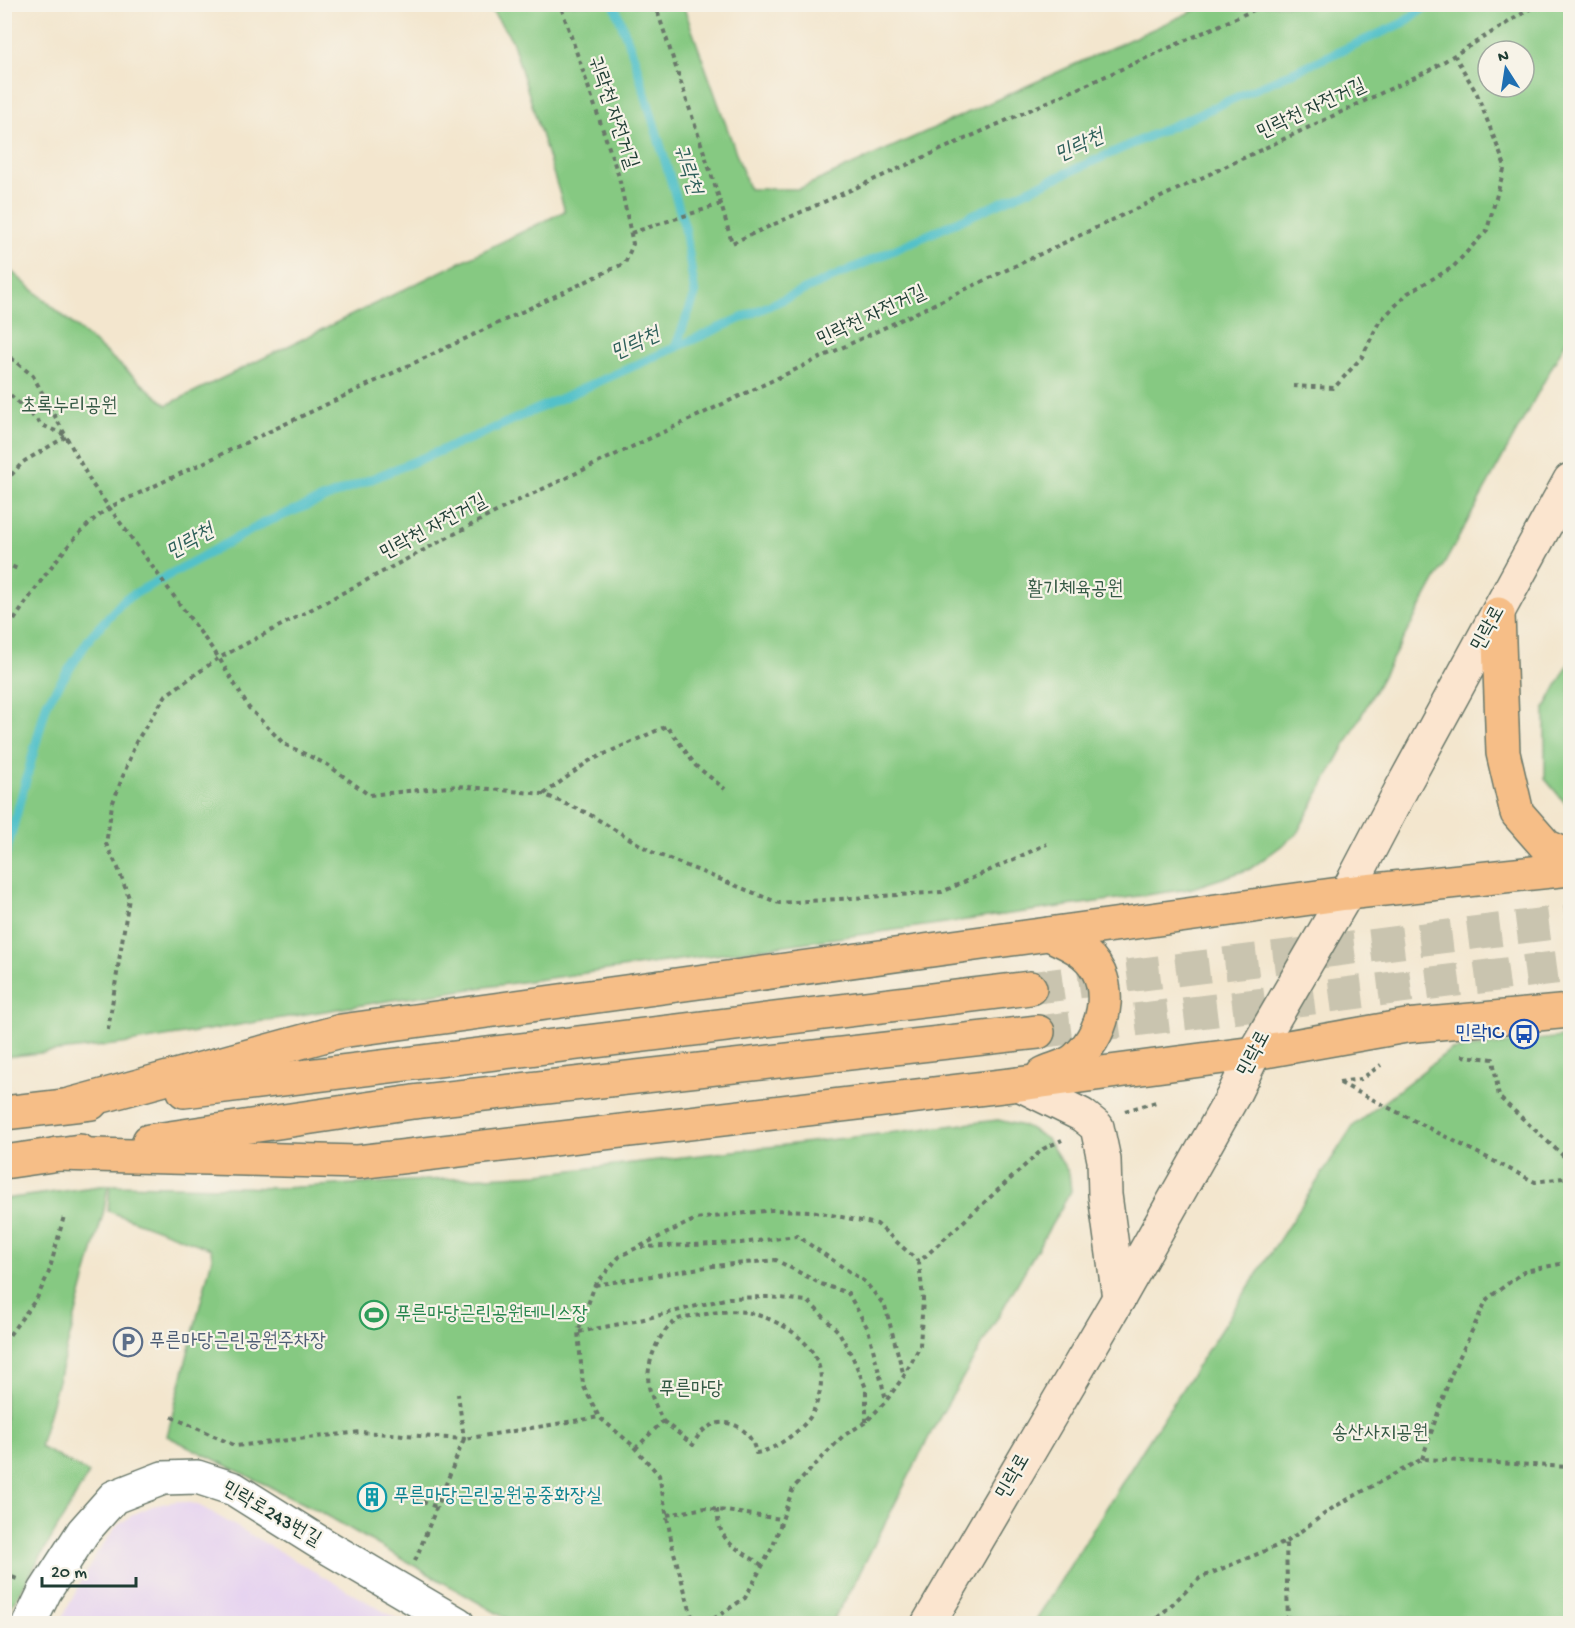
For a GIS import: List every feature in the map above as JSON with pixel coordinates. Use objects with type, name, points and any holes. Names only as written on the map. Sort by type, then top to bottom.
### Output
[{"type":"highway","points":[[1498,614],[1503,753],[1517,813],[1546,846],[1570,857]]},
{"type":"highway","points":[[69,1105],[341,1031],[1347,893],[1570,869]]},
{"type":"highway","points":[[1019,1084],[1076,1060],[1097,1035],[1106,1003],[1099,971],[1080,950],[1049,934]]},
{"type":"highway","points":[[4,1113],[1030,988]]},
{"type":"highway","points":[[57,1154],[358,1162],[1019,1084],[1254,1053],[1406,1026],[1570,1011]]},
{"type":"highway","points":[[4,1162],[413,1102],[1038,1032]]},
{"type":"main road","name":"민락로","points":[[928,1623],[1119,1298],[1233,1096],[1254,1053],[1347,893],[1570,480]]},
{"type":"main road","points":[[1019,1084],[1082,1115],[1097,1126],[1104,1160],[1105,1195],[1119,1298]]},
{"type":"street","name":"민락로243번길","points":[[29,1623],[45,1590],[84,1532],[114,1497],[163,1478],[197,1477],[234,1489],[317,1541],[458,1623]]},
{"type":"path","name":"귀락천 자전거길","points":[[560,4],[619,177],[631,233]]},
{"type":"path","points":[[655,4],[722,204],[732,243],[1267,4]]},
{"type":"path","name":"민락천 자전거길","points":[[108,1030],[129,898],[106,844],[112,805],[136,742],[166,695],[219,658],[513,503],[1430,70],[1538,4]]},
{"type":"path","points":[[1293,386],[1334,388],[1362,357],[1379,321],[1408,293],[1453,267],[1487,230],[1505,166],[1478,94],[1455,56]]},
{"type":"path","points":[[4,635],[41,581],[92,519],[110,507],[626,263],[633,244],[631,233],[722,204]]},
{"type":"path","points":[[4,352],[33,376],[92,484],[219,658],[249,708],[284,744],[328,765],[369,795],[458,786],[543,795],[587,813],[652,852],[779,903],[942,892],[1047,844]]},
{"type":"path","points":[[4,389],[42,425],[67,436]]},
{"type":"path","points":[[4,483],[23,462],[67,436]]},
{"type":"path","points":[[4,563],[20,570]]},
{"type":"path","points":[[543,795],[589,761],[667,726],[696,766],[725,789]]},
{"type":"path","points":[[1459,1056],[1493,1059],[1499,1097],[1570,1161]]},
{"type":"path","points":[[1386,1062],[1361,1079],[1339,1082],[1535,1182],[1570,1177]]},
{"type":"path","points":[[1120,1112],[1156,1102]]},
{"type":"path","points":[[919,1262],[1043,1149],[1072,1136]]},
{"type":"path","points":[[694,1623],[673,1550],[659,1474],[636,1448],[599,1417],[583,1386],[578,1332],[595,1285],[620,1256],[696,1220],[772,1210],[811,1211],[877,1224],[919,1262],[922,1299],[920,1346],[904,1376],[886,1401],[866,1422],[843,1436],[793,1488],[773,1546],[745,1598],[706,1623]]},
{"type":"path","points":[[4,1342],[37,1298],[49,1272],[64,1216]]},
{"type":"path","points":[[637,1248],[741,1243],[797,1236],[865,1282],[885,1306],[904,1376]]},
{"type":"path","points":[[595,1285],[713,1266],[776,1260],[821,1284],[848,1293],[868,1329],[886,1401]]},
{"type":"path","points":[[1422,1459],[1451,1375],[1487,1299],[1525,1271],[1570,1262]]},
{"type":"path","points":[[578,1332],[640,1320],[729,1298],[769,1297],[808,1301],[839,1332],[853,1358],[866,1388],[866,1422]]},
{"type":"path","points":[[716,1312],[745,1312],[776,1322],[800,1337],[816,1359],[821,1381],[809,1422],[768,1451],[756,1453],[754,1444],[741,1426],[723,1422],[709,1426],[697,1436],[693,1445],[663,1421],[649,1386],[650,1362],[666,1330],[679,1319],[716,1312]]},
{"type":"path","points":[[415,1562],[464,1439],[458,1394]]},
{"type":"path","points":[[172,1417],[236,1446],[360,1432],[464,1439],[599,1417]]},
{"type":"path","points":[[636,1448],[663,1421]]},
{"type":"path","points":[[1151,1623],[1200,1578],[1286,1542],[1334,1507],[1422,1459],[1570,1467]]},
{"type":"path","points":[[397,1492],[437,1507]]},
{"type":"path","points":[[667,1515],[705,1508],[782,1519]]},
{"type":"path","points":[[717,1509],[719,1530],[725,1538],[763,1566]]},
{"type":"path","points":[[1286,1542],[1288,1623]]},
{"type":"shaded area","points":[[177,1501],[196,1504],[211,1512],[404,1623],[59,1623],[96,1554],[117,1526],[134,1514],[152,1506]]},
{"type":"green space","name":"활기체육공원","points":[[488,5],[683,5],[749,189],[799,189],[1206,5],[1570,5],[1570,334],[1296,835],[1250,869],[1189,889],[399,999],[122,1044],[5,1057],[5,266],[167,405],[565,211],[512,40]]},
{"type":"green space","points":[[1570,661],[1570,809],[1545,779],[1545,708]]},
{"type":"green space","name":"송산사지공원","points":[[1570,1036],[1570,1623],[1034,1623],[1144,1448],[1353,1126],[1450,1050]]},
{"type":"green space","name":"푸른마당","points":[[998,1120],[1027,1127],[1047,1139],[1069,1173],[1071,1191],[933,1429],[851,1590],[831,1623],[514,1623],[319,1511],[167,1436],[212,1258],[211,1249],[108,1211],[110,1185],[281,1188],[539,1174]]},
{"type":"green space","points":[[108,1185],[104,1210],[40,1447],[89,1473],[5,1618],[5,1199]]},
{"type":"waterway","name":"귀락천","points":[[614,4],[634,57],[685,228],[695,295],[675,348]]},
{"type":"waterway","name":"민락천","points":[[4,860],[47,703],[91,636],[125,599],[264,523],[479,435],[1403,23],[1429,4]]},
{"type":"tunnel","points":[[1030,988],[1570,921]]},
{"type":"tunnel","points":[[1038,1032],[1570,966]]},
{"type":"place","name":"민락IC","points":[[1524,1034]]},
{"type":"place","name":"푸른마당근린공원테니스장","points":[[374,1315]]},
{"type":"place","name":"푸른마당근린공원주차장","points":[[128,1342]]},
{"type":"place","name":"푸른마당근린공원공중화장실","points":[[372,1497]]},
{"type":"park label","name":"초록누리공원","points":[[69,407]]}]
